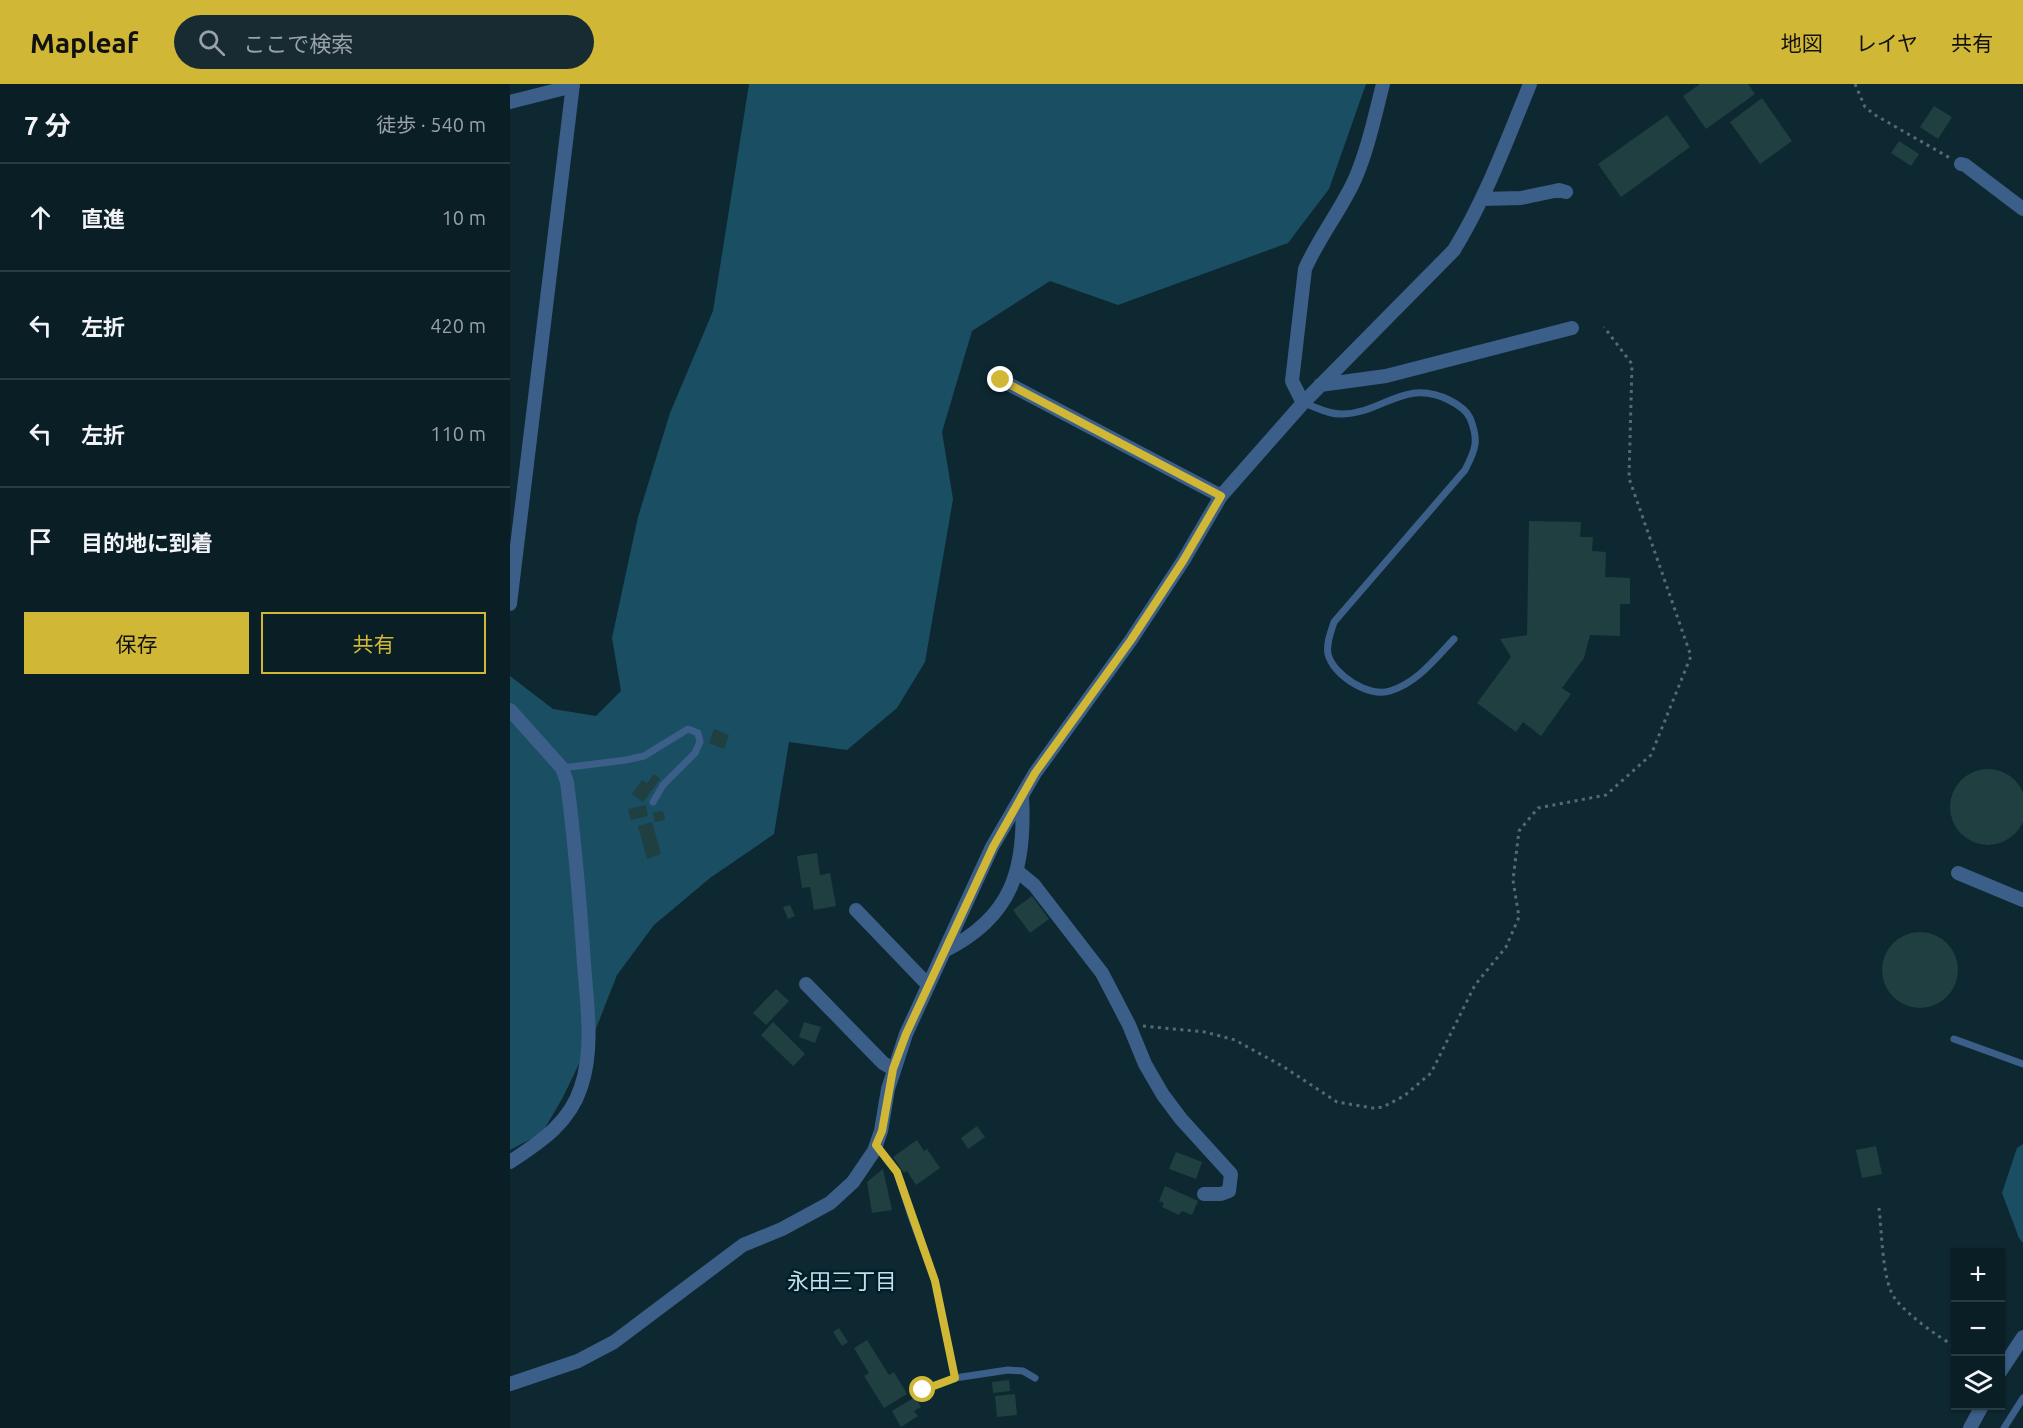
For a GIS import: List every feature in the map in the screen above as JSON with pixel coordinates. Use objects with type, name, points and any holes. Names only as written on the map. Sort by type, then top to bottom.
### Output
[{"type":"street","points":[[1303,403],[1292,381],[1305,269],[1356,177],[1383,84]]},
{"type":"street","points":[[510,1384],[578,1362],[614,1342],[743,1245],[782,1229],[830,1203],[853,1182],[882,1131],[893,1069],[906,1034],[993,847],[1035,773],[1131,640],[1183,561],[1221,496],[1320,385],[1454,250],[1470,225],[1482,199],[1530,84]]},
{"type":"street","points":[[510,102],[573,85],[510,604]]},
{"type":"street","points":[[1961,164],[2023,209]]},
{"type":"street","points":[[1482,199],[1521,198],[1559,190],[1566,192]]},
{"type":"street","points":[[1320,385],[1386,376],[1572,328]]},
{"type":"street","points":[[1001,380],[1221,496]]},
{"type":"street","points":[[510,710],[562,768],[567,782],[588,1017],[585,1072],[581,1089],[570,1110],[556,1129],[544,1140],[510,1162]]},
{"type":"street","points":[[944,951],[968,939],[999,910],[1017,871],[1022,854],[1024,830],[1022,796]]},
{"type":"street","points":[[1017,871],[1035,885],[1102,973],[1129,1025],[1145,1064],[1163,1095],[1181,1119],[1231,1174],[1229,1191],[1221,1194],[1204,1194]]},
{"type":"street","points":[[1958,873],[2023,900]]},
{"type":"street","points":[[856,910],[928,985]]},
{"type":"street","points":[[806,984],[883,1063],[893,1069]]},
{"type":"street","points":[[2005,1366],[2023,1337]]},
{"type":"street","points":[[1970,1428],[1980,1410]]},
{"type":"lane","points":[[1303,403],[1343,414],[1362,411],[1385,401],[1421,391],[1440,395],[1455,402],[1468,412],[1477,442],[1465,470],[1334,622],[1328,641],[1329,655],[1339,671],[1351,683],[1369,691],[1389,692],[1425,670],[1454,639]]},
{"type":"lane","points":[[562,768],[644,756],[688,729],[698,733],[700,742],[695,753],[663,785],[653,802]]},
{"type":"lane","points":[[1954,1039],[2023,1064]]},
{"type":"lane","points":[[876,1145],[897,1172],[935,1281],[955,1378]]},
{"type":"lane","points":[[923,1390],[955,1378],[1008,1370],[1023,1371],[1035,1378]]},
{"type":"lane","points":[[2004,1428],[2023,1398]]},
{"type":"path","points":[[1855,84],[1865,107],[1875,115],[1961,164]]},
{"type":"path","points":[[1129,1025],[1205,1032],[1235,1040],[1284,1067],[1336,1102],[1372,1108],[1383,1107],[1404,1096],[1431,1073],[1475,985],[1506,947],[1519,917],[1513,880],[1519,831],[1539,808],[1606,795],[1651,755],[1691,656],[1629,478],[1632,364],[1604,327]]},
{"type":"path","points":[[1879,1208],[1886,1276],[1895,1299],[1935,1335],[1951,1344]]},
{"type":"shaded area","points":[[749,84],[1366,84],[1329,189],[1288,243],[1118,305],[1050,281],[972,331],[942,432],[953,499],[925,662],[897,708],[847,750],[789,742],[774,834],[710,878],[654,925],[617,975],[595,1031],[562,1099],[542,1133],[510,1150],[510,676],[553,709],[596,716],[621,691],[612,638],[638,517],[670,413],[713,311]]},
{"type":"shaded area","points":[[2023,1144],[2023,1243],[2002,1193],[2017,1148]]},
{"type":"building","points":[[1700,84],[1748,84],[1755,94],[1706,129],[1683,96]]},
{"type":"building","points":[[1762,98],[1792,141],[1760,164],[1730,122]]},
{"type":"building","points":[[1934,106],[1952,117],[1938,139],[1920,127]]},
{"type":"building","points":[[1667,115],[1690,147],[1621,197],[1598,164]]},
{"type":"building","points":[[1899,141],[1919,154],[1911,166],[1891,153]]},
{"type":"building","points":[[1529,521],[1581,522],[1580,537],[1593,537],[1592,551],[1606,552],[1605,577],[1630,578],[1630,604],[1620,604],[1620,636],[1590,635],[1584,658],[1562,688],[1571,694],[1541,736],[1523,722],[1516,732],[1477,703],[1511,657],[1500,639],[1527,635]]},
{"type":"building","points":[[714,729],[729,735],[724,749],[709,743]]},
{"type":"building","points":[[1988,769],[2002,772],[2015,780],[2023,793],[2023,821],[2015,834],[2002,842],[1988,845],[1974,842],[1961,834],[1953,821],[1950,807],[1953,793],[1961,780],[1974,772]]},
{"type":"building","points":[[654,774],[660,779],[643,802],[632,794],[642,780],[647,783]]},
{"type":"building","points":[[646,805],[648,816],[631,820],[628,809]]},
{"type":"building","points":[[663,811],[665,820],[655,822],[653,813]]},
{"type":"building","points":[[652,822],[661,854],[647,859],[638,826]]},
{"type":"building","points":[[817,853],[820,875],[830,873],[836,906],[814,910],[810,887],[802,888],[797,856]]},
{"type":"building","points":[[1032,896],[1049,919],[1030,933],[1013,910]]},
{"type":"building","points":[[790,905],[795,916],[788,919],[783,907]]},
{"type":"building","points":[[1920,932],[1935,935],[1947,943],[1955,955],[1958,970],[1955,985],[1947,997],[1935,1005],[1920,1008],[1905,1005],[1893,997],[1885,985],[1882,970],[1885,955],[1893,943],[1905,935]]},
{"type":"building","points":[[776,989],[789,1001],[766,1025],[753,1013]]},
{"type":"building","points":[[773,1022],[805,1054],[793,1066],[761,1035]]},
{"type":"building","points":[[804,1022],[821,1027],[815,1043],[799,1037]]},
{"type":"building","points":[[977,1126],[985,1137],[968,1149],[961,1138]]},
{"type":"building","points":[[917,1140],[924,1151],[927,1149],[940,1168],[916,1185],[907,1171],[904,1173],[893,1157]]},
{"type":"building","points":[[1876,1146],[1882,1174],[1862,1178],[1856,1150]]},
{"type":"building","points":[[1176,1152],[1202,1162],[1196,1179],[1169,1169]]},
{"type":"building","points":[[883,1169],[892,1210],[872,1213],[867,1182]]},
{"type":"building","points":[[1165,1186],[1198,1201],[1192,1215],[1182,1211],[1179,1215],[1162,1207],[1164,1203],[1159,1201]]},
{"type":"building","points":[[839,1328],[848,1342],[842,1346],[833,1332]]},
{"type":"building","points":[[867,1340],[889,1375],[894,1372],[907,1394],[884,1408],[864,1376],[869,1373],[854,1348]]},
{"type":"building","points":[[1009,1380],[1010,1391],[993,1393],[992,1382]]},
{"type":"building","points":[[1015,1394],[1017,1415],[997,1417],[995,1396]]},
{"type":"building","points":[[915,1397],[921,1407],[914,1411],[918,1416],[901,1427],[892,1411]]},
{"type":"district","name":"永田三丁目","points":[[842,1281]]},
{"type":"route","points":[[923,1390],[955,1378],[935,1281],[897,1172],[876,1145],[882,1131],[893,1069],[906,1034],[993,847],[1035,773],[1131,640],[1183,561],[1221,496],[1001,380]]}]
